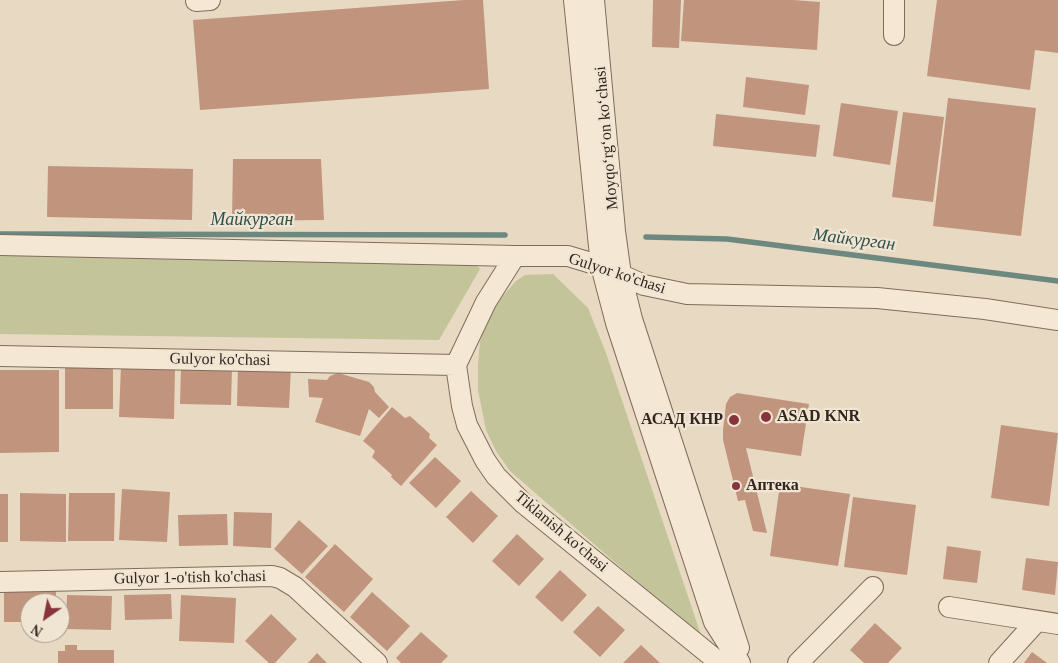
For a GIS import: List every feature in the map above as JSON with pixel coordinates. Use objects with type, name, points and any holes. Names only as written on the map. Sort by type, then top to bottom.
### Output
[{"type":"street","name":"Moyqoʻrgʻon koʻchasi","points":[[574,0],[601,266],[616,323],[714,622],[740,663]]},
{"type":"street","name":"Moyqoʻrgʻon koʻchasi","points":[[594,0],[614,221],[621,275],[632,319],[744,663]]},
{"type":"street","points":[[894,0],[894,35]]},
{"type":"street","name":"Gulyor ko'chasi","points":[[0,245],[568,256],[601,266],[644,285],[687,294],[876,298],[984,309],[1058,320]]},
{"type":"street","points":[[456,364],[486,302],[515,256]]},
{"type":"street","name":"Gulyor ko'chasi","points":[[0,356],[456,364]]},
{"type":"street","name":"Tiklanish ko'chasi","points":[[456,364],[462,406],[468,425],[485,460],[496,476],[523,503],[720,663]]},
{"type":"street","name":"Gulyor 1-o'tish ko'chasi","points":[[0,582],[272,576],[280,578],[295,587],[377,663]]},
{"type":"street","points":[[798,663],[872,587]]},
{"type":"street","points":[[949,607],[1058,624]]},
{"type":"street","points":[[999,663],[1037,621]]},
{"type":"green space","points":[[0,254],[472,259],[480,269],[439,340],[0,334]]},
{"type":"green space","points":[[553,274],[588,308],[606,353],[702,638],[510,471],[496,451],[486,430],[478,390],[480,342],[485,323],[502,297],[516,281],[525,275]]},
{"type":"building","points":[[483,0],[489,89],[200,110],[193,20]]},
{"type":"building","points":[[653,0],[681,0],[679,48],[652,47]]},
{"type":"building","points":[[684,0],[793,0],[820,2],[817,50],[681,41]]},
{"type":"building","points":[[937,0],[1058,0],[1058,53],[1035,50],[1030,90],[927,76]]},
{"type":"building","points":[[746,77],[809,85],[805,115],[743,107]]},
{"type":"building","points":[[948,98],[1036,108],[1021,236],[933,226]]},
{"type":"building","points":[[841,103],[898,111],[890,165],[833,156]]},
{"type":"building","points":[[903,112],[944,117],[933,202],[892,197]]},
{"type":"building","points":[[716,114],[820,125],[816,157],[713,146]]},
{"type":"building","points":[[233,159],[321,159],[324,220],[232,221]]},
{"type":"building","points":[[48,166],[193,169],[192,220],[47,217]]},
{"type":"building","points":[[121,366],[175,368],[174,419],[119,417]]},
{"type":"building","points":[[238,366],[291,367],[289,408],[237,406]]},
{"type":"building","points":[[65,367],[113,367],[113,409],[65,409]]},
{"type":"building","points":[[181,367],[232,368],[231,405],[180,404]]},
{"type":"building","points":[[0,370],[59,370],[59,452],[0,453]]},
{"type":"building","points":[[338,373],[369,382],[374,387],[375,392],[389,407],[379,418],[369,409],[360,436],[315,422],[323,398],[309,397],[308,379],[327,380],[330,376]]},
{"type":"building","name":"ASAD KNR","points":[[737,393],[809,404],[801,456],[746,448],[767,533],[753,531],[745,500],[738,501],[723,440],[726,404],[730,397]]},
{"type":"building","points":[[392,407],[405,418],[410,416],[430,434],[429,438],[437,445],[401,486],[372,457],[375,451],[363,441]]},
{"type":"building","points":[[1001,425],[1058,433],[1049,506],[991,498]]},
{"type":"building","points":[[435,457],[461,481],[436,508],[409,483]]},
{"type":"building","points":[[780,484],[850,494],[838,566],[770,556]]},
{"type":"building","points":[[122,489],[170,492],[167,542],[119,540]]},
{"type":"building","points":[[471,491],[498,516],[473,543],[446,517]]},
{"type":"building","points":[[20,493],[66,494],[66,542],[20,541]]},
{"type":"building","points":[[69,493],[115,493],[114,541],[68,541]]},
{"type":"building","points":[[0,494],[8,494],[8,542],[0,542]]},
{"type":"building","points":[[853,497],[916,505],[907,575],[844,567]]},
{"type":"building","points":[[234,512],[272,513],[271,548],[233,546]]},
{"type":"building","points":[[227,514],[228,545],[179,546],[178,515]]},
{"type":"building","points":[[299,520],[328,546],[302,574],[274,549]]},
{"type":"building","points":[[517,534],[544,559],[519,586],[492,561]]},
{"type":"building","points":[[335,544],[373,579],[344,612],[305,577]]},
{"type":"building","points":[[947,546],[981,551],[977,583],[943,579]]},
{"type":"building","points":[[1026,558],[1058,562],[1055,595],[1022,590]]},
{"type":"building","points":[[560,570],[587,595],[562,622],[535,597]]},
{"type":"building","points":[[4,590],[56,590],[56,593],[20,593],[20,622],[4,622]]},
{"type":"building","points":[[372,592],[410,626],[387,651],[350,617]]},
{"type":"building","points":[[171,594],[172,619],[125,620],[124,595]]},
{"type":"building","points":[[70,595],[112,596],[111,630],[70,629]]},
{"type":"building","points":[[181,595],[236,598],[234,643],[179,641]]},
{"type":"building","points":[[598,606],[625,630],[600,657],[573,632]]},
{"type":"building","points":[[271,614],[297,639],[275,663],[269,663],[245,641]]},
{"type":"building","points":[[875,623],[902,648],[888,663],[864,663],[850,650]]},
{"type":"building","points":[[421,632],[448,656],[441,663],[401,663],[396,658]]},
{"type":"building","points":[[65,645],[77,645],[77,650],[114,650],[114,663],[58,663],[58,651],[65,651]]},
{"type":"building","points":[[641,645],[660,663],[623,663]]},
{"type":"building","points":[[1032,652],[1047,663],[1024,663]]},
{"type":"building","points":[[317,653],[327,663],[308,663]]},
{"type":"waterway","name":"Майкурган","points":[[0,234],[505,235]]},
{"type":"waterway","name":"Майкурган","points":[[646,237],[727,239],[1058,281]]},
{"type":"place","name":"ASAD KNR","points":[[766,417]]},
{"type":"place","name":"АСАД КНР","points":[[734,420]]},
{"type":"place","name":"Аптека","points":[[736,486]]}]
